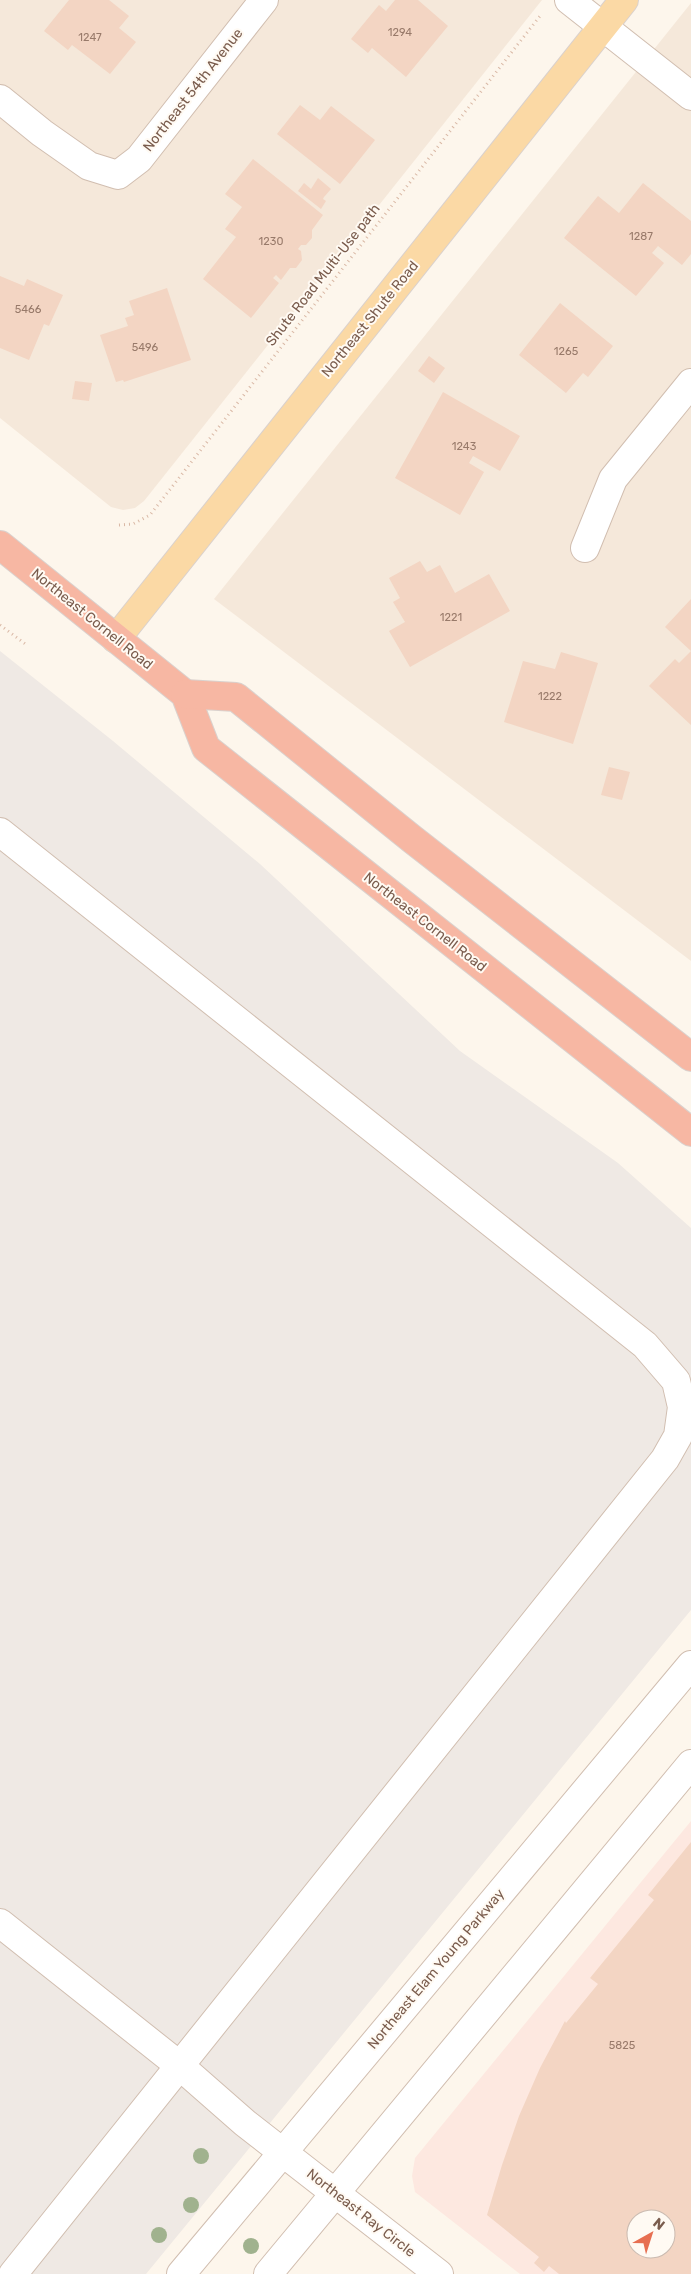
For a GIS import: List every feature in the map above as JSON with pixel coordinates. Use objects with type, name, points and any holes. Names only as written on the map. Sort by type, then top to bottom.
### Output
[{"type":"highway","name":"Northeast Cornell Road","points":[[0,545],[185,694],[206,748],[691,1132]]},
{"type":"highway","points":[[185,694],[236,697],[412,840],[691,1057]]},
{"type":"main road","name":"Northeast Shute Road","points":[[116,639],[624,0]]},
{"type":"street","name":"Northeast 54th Avenue","points":[[0,99],[42,133],[89,166],[118,175],[139,160],[264,0]]},
{"type":"street","points":[[569,0],[691,96]]},
{"type":"street","points":[[585,548],[613,480],[691,383]]},
{"type":"street","points":[[0,832],[645,1344],[676,1381],[682,1407],[678,1436],[665,1459],[13,2274]]},
{"type":"street","name":"Northeast Elam Young Parkway","points":[[181,2274],[691,1665]]},
{"type":"street","points":[[268,2274],[334,2192],[691,1764]]},
{"type":"street","name":"Northeast Ray Circle","points":[[0,1923],[180,2066],[245,2123],[439,2274]]},
{"type":"path","name":"Shute Road Multi-Use path","points":[[119,525],[133,524],[150,515],[535,22]]},
{"type":"path","points":[[0,625],[28,646]]},
{"type":"shaded area","points":[[0,0],[542,0],[144,501],[135,508],[123,510],[111,507],[0,418]]},
{"type":"shaded area","points":[[691,3],[691,961],[214,599]]},
{"type":"shaded area","points":[[0,651],[113,741],[260,864],[460,1051],[618,1163],[691,1228],[691,1610],[146,2274],[0,2274]]},
{"type":"shaded area","points":[[691,1821],[691,2274],[520,2274],[415,2192],[412,2176],[415,2158]]},
{"type":"building","points":[[69,0],[109,0],[129,16],[119,28],[136,42],[110,74],[72,45],[68,50],[44,31]]},
{"type":"building","points":[[395,0],[418,0],[448,26],[406,77],[372,48],[368,53],[351,39],[379,5],[386,11]]},
{"type":"building","points":[[300,105],[320,120],[331,106],[375,140],[340,184],[277,134]]},
{"type":"building","points":[[253,159],[323,215],[312,230],[312,238],[306,245],[301,245],[298,249],[301,251],[302,260],[296,268],[290,268],[281,280],[276,275],[273,278],[279,283],[251,318],[203,279],[236,237],[225,229],[242,207],[225,194]]},
{"type":"building","points":[[318,178],[331,189],[323,199],[326,201],[321,209],[298,191],[304,183],[311,189]]},
{"type":"building","points":[[643,183],[691,221],[691,254],[682,265],[658,246],[652,253],[664,263],[636,296],[564,238],[598,196],[619,213]]},
{"type":"building","points":[[0,276],[24,286],[27,279],[63,295],[49,326],[44,324],[29,360],[0,348]]},
{"type":"building","points":[[167,288],[191,360],[124,382],[123,380],[116,382],[100,335],[128,326],[125,318],[134,315],[129,301]]},
{"type":"building","points":[[560,303],[613,346],[588,377],[583,373],[566,393],[519,355]]},
{"type":"building","points":[[429,356],[445,368],[434,383],[418,371]]},
{"type":"building","points":[[75,381],[92,383],[89,401],[72,399]]},
{"type":"building","points":[[443,392],[520,436],[500,471],[473,456],[469,463],[484,472],[460,515],[395,478]]},
{"type":"building","points":[[420,561],[427,572],[440,565],[455,593],[489,574],[510,611],[410,667],[389,631],[405,622],[393,602],[400,598],[389,578]]},
{"type":"building","points":[[691,599],[691,651],[665,627]]},
{"type":"building","points":[[691,651],[691,725],[649,686],[675,659],[679,663]]},
{"type":"building","points":[[561,652],[598,663],[573,744],[504,722],[523,661],[555,669]]},
{"type":"building","points":[[609,767],[630,772],[622,800],[601,795]]},
{"type":"building","points":[[691,1842],[691,2274],[559,2274],[549,2266],[544,2272],[534,2263],[539,2257],[487,2215],[519,2116],[540,2068],[565,2021],[566,2023],[598,1984],[590,1978],[654,1900],[648,1895]]}]
